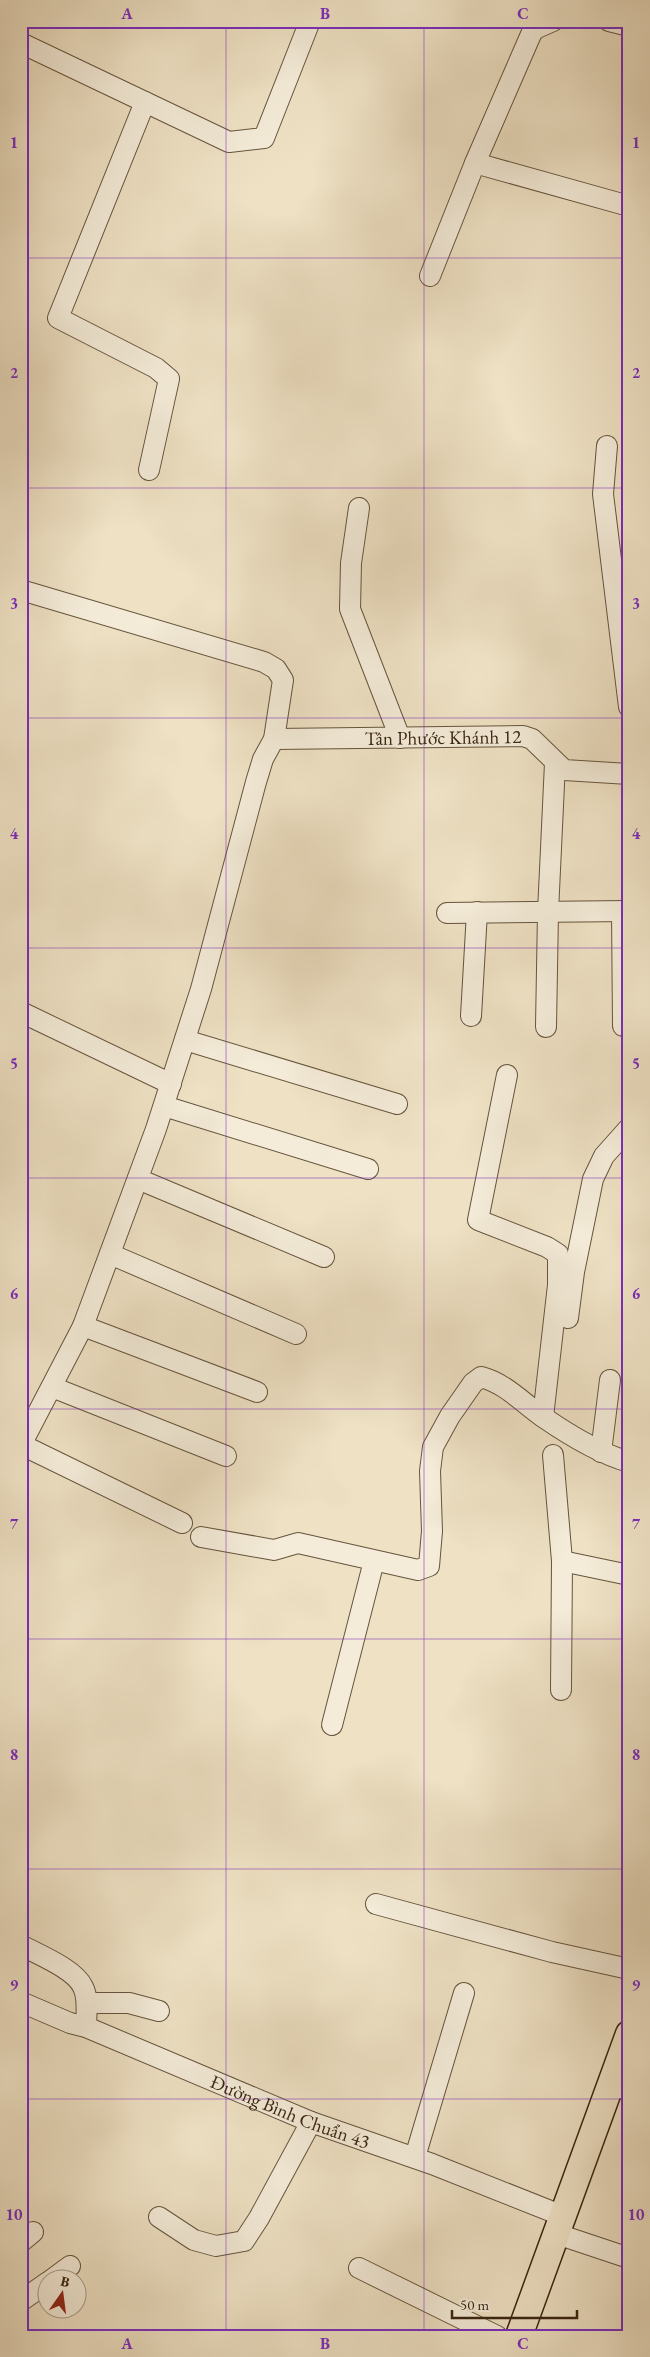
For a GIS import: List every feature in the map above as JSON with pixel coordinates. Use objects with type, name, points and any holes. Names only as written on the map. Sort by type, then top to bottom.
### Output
[{"type":"main road","points":[[518,2336],[560,2225],[619,2088],[629,2034]]},
{"type":"street","points":[[21,43],[229,142],[264,138],[310,21]]},
{"type":"street","points":[[430,276],[475,163],[532,32],[553,21]]},
{"type":"street","points":[[609,21],[629,26]]},
{"type":"street","points":[[145,102],[58,318],[156,368],[169,379],[149,470]]},
{"type":"street","points":[[475,163],[629,206]]},
{"type":"street","points":[[607,446],[604,494],[623,602],[629,707]]},
{"type":"street","points":[[359,508],[351,563],[350,609],[400,738]]},
{"type":"street","points":[[21,590],[264,662],[276,669],[283,680],[274,739],[263,759],[256,782],[201,989],[164,1106],[83,1326],[21,1445],[182,1523]]},
{"type":"street","name":"Tân Phước Khánh 12","points":[[274,739],[523,736],[532,739],[564,770],[629,774]]},
{"type":"street","points":[[546,1027],[548,912],[555,763]]},
{"type":"street","points":[[447,913],[625,911],[622,1026]]},
{"type":"street","points":[[471,1016],[477,912]]},
{"type":"street","points":[[21,1012],[171,1084]]},
{"type":"street","points":[[184,1040],[397,1104]]},
{"type":"street","points":[[507,1075],[478,1220],[547,1247],[558,1254],[558,1285],[549,1420]]},
{"type":"street","points":[[164,1106],[368,1170]]},
{"type":"street","points":[[549,1420],[574,1272],[594,1179],[604,1156],[629,1128]]},
{"type":"street","points":[[138,1179],[324,1257]]},
{"type":"street","points":[[110,1254],[296,1334]]},
{"type":"street","points":[[83,1326],[257,1392]]},
{"type":"street","points":[[200,1537],[274,1550],[298,1543],[418,1570],[429,1566],[432,1531],[430,1471],[433,1447],[450,1416],[473,1383],[481,1377],[510,1391],[549,1420],[601,1452],[629,1462]]},
{"type":"street","points":[[601,1452],[610,1380]]},
{"type":"street","points":[[52,1386],[226,1456]]},
{"type":"street","points":[[552,1455],[562,1561],[561,1690]]},
{"type":"street","points":[[332,1725],[374,1561]]},
{"type":"street","points":[[562,1561],[629,1575]]},
{"type":"street","points":[[376,1904],[552,1952],[629,1968]]},
{"type":"street","points":[[21,1945],[75,1974],[84,1987],[87,2003],[86,2027]]},
{"type":"street","points":[[415,2157],[464,1993]]},
{"type":"street","name":"Đường Bình Chuẩn 43","points":[[21,2002],[70,2023],[86,2027],[311,2122],[415,2157],[629,2258]]},
{"type":"street","points":[[87,2003],[129,2004],[159,2011]]},
{"type":"street","points":[[159,2217],[194,2240],[216,2246],[244,2241],[260,2218],[311,2122]]},
{"type":"street","points":[[65,2270],[70,2266]]},
{"type":"street","points":[[359,2268],[497,2336]]},
{"type":"street","points":[[21,2301],[38,2289]]}]
